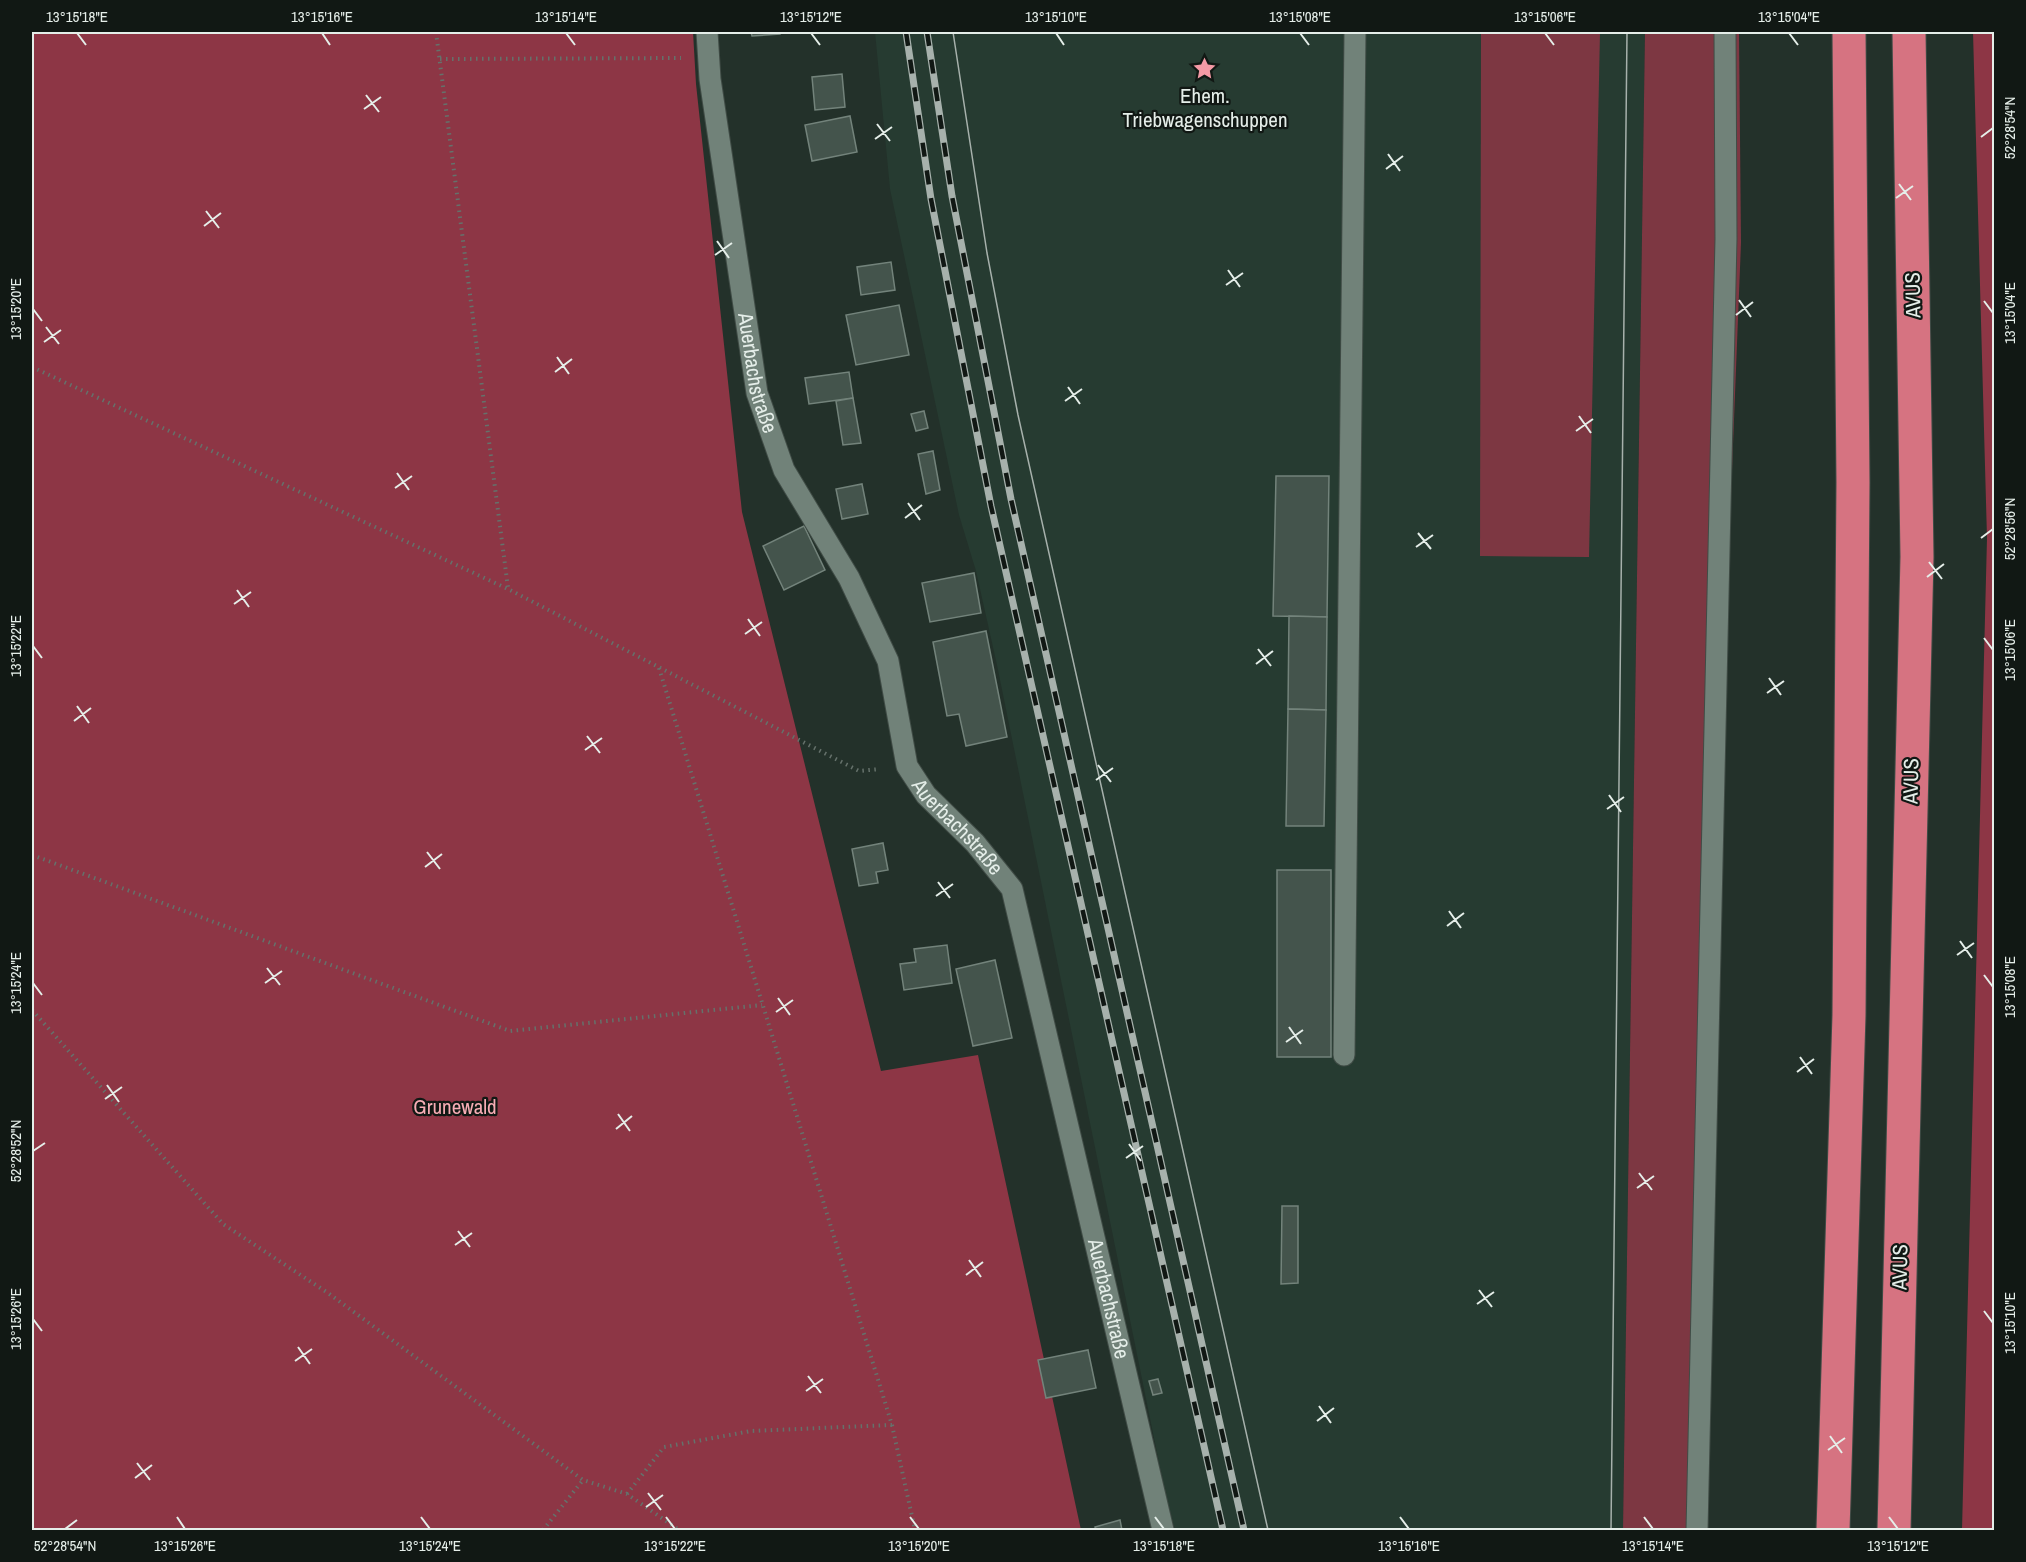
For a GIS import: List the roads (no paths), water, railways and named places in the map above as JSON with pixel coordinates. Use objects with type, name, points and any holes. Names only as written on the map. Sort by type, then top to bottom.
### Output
[{"type":"highway","points":[[1833,1530],[1849,1003],[1853,482],[1849,32]]},
{"type":"highway","name":"AVUS","points":[[1894,1530],[1917,557],[1909,32]]},
{"type":"lane","name":"Auerbachstraße","points":[[707,32],[708,58],[757,393],[783,470],[849,578],[888,661],[907,766],[926,795],[975,843],[1012,890],[1163,1530]]},
{"type":"lane","points":[[1344,1055],[1355,32]]},
{"type":"lane","points":[[1697,1530],[1726,239],[1725,32]]},
{"type":"tram line","points":[[953,32],[987,253],[1018,415],[1268,1530]]},
{"type":"tram line","points":[[1611,1530],[1627,32]]},
{"type":"railway","points":[[906,32],[931,199],[991,506],[1223,1530]]},
{"type":"railway","points":[[927,32],[952,196],[1011,499],[1244,1530]]},
{"type":"place","name":"Ehem. Triebwagenschuppen","points":[[1205,68]]},
{"type":"park label","name":"Grunewald","points":[[455,1107]]}]
